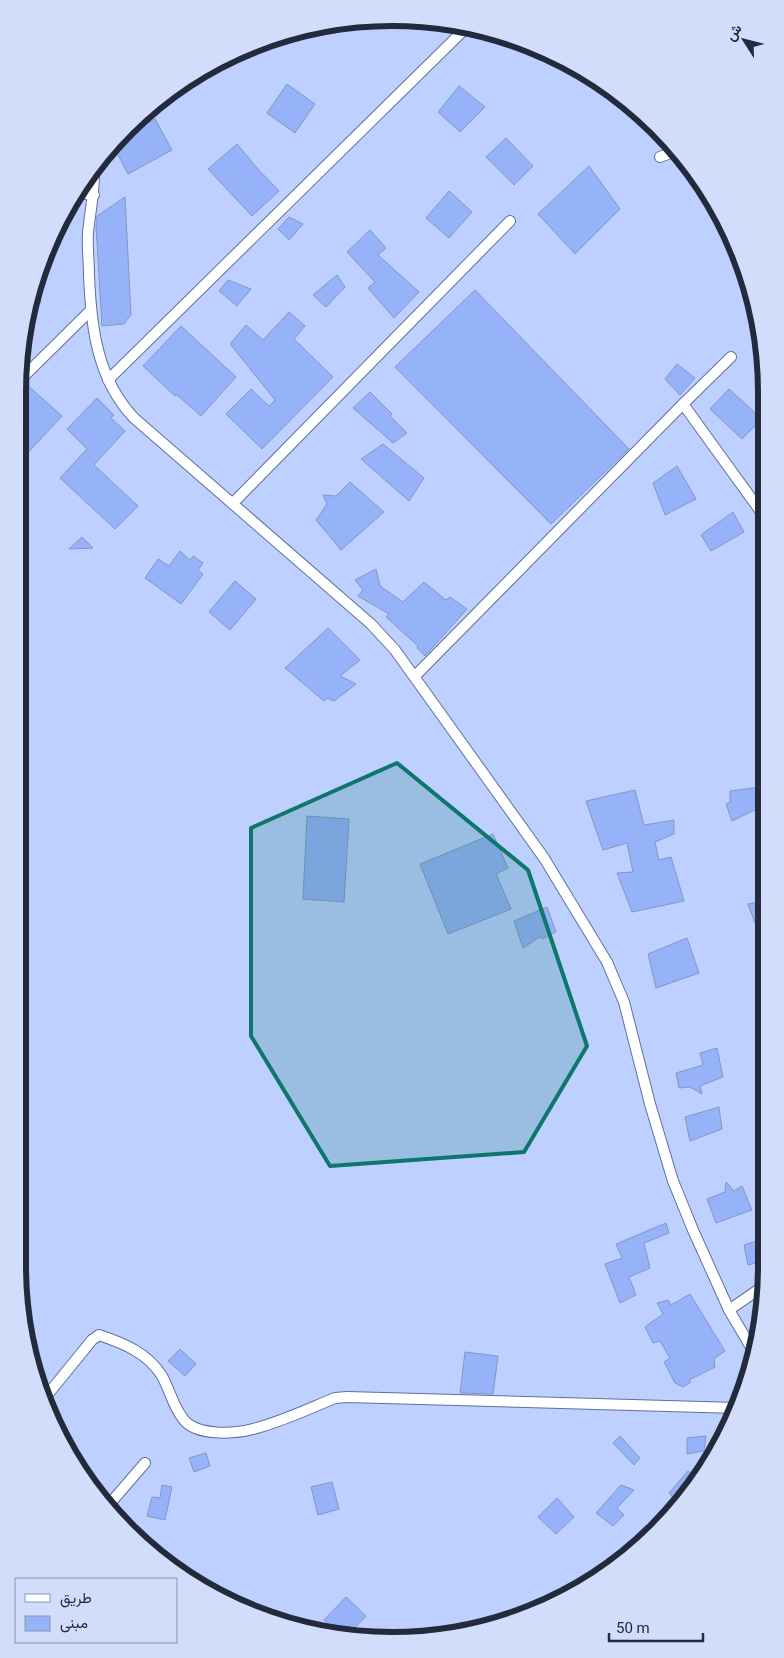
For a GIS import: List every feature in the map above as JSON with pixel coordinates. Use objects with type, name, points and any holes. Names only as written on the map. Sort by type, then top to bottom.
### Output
[{"type":"street","points":[[108,380],[461,33]]},
{"type":"street","points":[[660,157],[669,154]]},
{"type":"street","points":[[94,180],[94,195],[88,234],[92,328],[108,380],[123,407],[371,624],[396,650],[544,858],[607,962],[624,1002],[650,1104],[673,1181],[729,1310],[749,1344]]},
{"type":"street","points":[[85,194],[94,195]]},
{"type":"street","points":[[233,503],[510,221]]},
{"type":"street","points":[[27,373],[90,312]]},
{"type":"street","points":[[415,676],[731,357]]},
{"type":"street","points":[[683,404],[758,508]]},
{"type":"street","points":[[729,1310],[757,1291]]},
{"type":"street","points":[[49,1393],[92,1340],[99,1335],[131,1348],[150,1361],[162,1376],[169,1395],[185,1422],[197,1430],[210,1432],[254,1429],[335,1398],[347,1397],[729,1408]]},
{"type":"street","points":[[112,1501],[145,1463]]},
{"type":"highlighted area","points":[[397,763],[528,870],[587,1046],[524,1152],[330,1166],[251,1036],[251,828]]},
{"type":"building","points":[[287,84],[315,104],[295,133],[267,113]]},
{"type":"building","points":[[459,86],[485,107],[460,132],[438,112]]},
{"type":"building","points":[[155,119],[172,150],[128,174],[116,152],[140,127]]},
{"type":"building","points":[[506,138],[533,166],[514,185],[486,157]]},
{"type":"building","points":[[237,144],[279,191],[252,216],[208,169]]},
{"type":"building","points":[[589,166],[620,209],[575,254],[538,214]]},
{"type":"building","points":[[449,191],[472,212],[449,238],[426,218]]},
{"type":"building","points":[[125,197],[131,315],[124,324],[102,326],[97,216]]},
{"type":"building","points":[[289,217],[303,224],[289,240],[278,229]]},
{"type":"building","points":[[370,230],[386,248],[378,255],[419,292],[394,318],[368,288],[375,282],[347,252]]},
{"type":"building","points":[[337,275],[345,287],[326,307],[313,295]]},
{"type":"building","points":[[228,280],[251,289],[237,306],[219,291]]},
{"type":"building","points":[[475,290],[629,449],[551,524],[395,367]]},
{"type":"building","points":[[39,296],[41,302],[36,307]]},
{"type":"building","points":[[289,312],[305,326],[294,339],[333,377],[262,449],[226,414],[251,389],[269,406],[275,400],[230,344],[246,325],[263,340]]},
{"type":"building","points":[[181,326],[236,377],[201,416],[177,395],[175,396],[143,366]]},
{"type":"building","points":[[677,364],[695,378],[680,395],[665,379]]},
{"type":"building","points":[[26,384],[62,416],[26,455]]},
{"type":"building","points":[[729,389],[758,415],[758,423],[742,439],[710,409]]},
{"type":"building","points":[[370,392],[392,414],[390,416],[407,433],[393,443],[353,408]]},
{"type":"building","points":[[97,398],[114,415],[111,418],[125,431],[94,465],[138,506],[115,529],[60,478],[87,449],[67,429]]},
{"type":"building","points":[[383,444],[424,478],[409,501],[361,459]]},
{"type":"building","points":[[677,466],[696,499],[665,515],[653,483]]},
{"type":"building","points":[[350,482],[384,512],[341,550],[316,520],[327,504],[323,495],[336,496]]},
{"type":"building","points":[[733,512],[744,532],[711,551],[701,535]]},
{"type":"building","points":[[82,537],[93,548],[69,549]]},
{"type":"building","points":[[180,551],[190,560],[193,556],[203,563],[198,570],[203,574],[181,604],[145,578],[158,559],[169,566]]},
{"type":"building","points":[[376,569],[380,586],[403,602],[424,582],[446,600],[450,597],[467,609],[425,656],[417,648],[418,646],[386,617],[389,614],[358,596],[363,590],[355,580]]},
{"type":"building","points":[[235,581],[256,599],[230,630],[209,612]]},
{"type":"building","points":[[328,628],[360,660],[340,676],[356,684],[334,701],[327,698],[324,701],[285,668]]},
{"type":"building","points":[[758,787],[758,808],[732,821],[726,804],[730,802],[730,791]]},
{"type":"building","points":[[635,790],[644,825],[674,820],[674,834],[655,842],[659,860],[671,857],[684,901],[632,912],[617,873],[633,872],[627,843],[603,850],[586,801]]},
{"type":"building","points":[[307,816],[349,819],[344,902],[303,899]]},
{"type":"building","points":[[493,834],[508,868],[496,874],[511,909],[448,934],[420,864]]},
{"type":"building","points":[[758,902],[758,932],[748,904]]},
{"type":"building","points":[[547,907],[556,932],[542,939],[541,936],[523,948],[514,921]]},
{"type":"building","points":[[687,938],[699,973],[656,988],[648,954]]},
{"type":"building","points":[[717,1048],[723,1077],[700,1086],[702,1094],[690,1087],[679,1088],[676,1073],[703,1065],[700,1053]]},
{"type":"building","points":[[719,1107],[722,1129],[690,1141],[685,1117]]},
{"type":"building","points":[[726,1182],[734,1191],[742,1186],[752,1210],[716,1223],[707,1199],[725,1192]]},
{"type":"building","points":[[666,1223],[669,1233],[644,1243],[650,1268],[629,1277],[636,1295],[620,1303],[605,1264],[622,1258],[616,1244]]},
{"type":"building","points":[[758,1241],[758,1262],[748,1265],[744,1245]]},
{"type":"building","points":[[690,1294],[725,1351],[714,1359],[715,1367],[689,1380],[691,1382],[683,1387],[675,1383],[664,1362],[670,1358],[660,1341],[653,1343],[645,1327],[663,1314],[657,1303],[668,1300],[671,1305]]},
{"type":"building","points":[[180,1349],[196,1364],[185,1376],[168,1361]]},
{"type":"building","points":[[465,1352],[498,1356],[493,1394],[460,1393]]},
{"type":"building","points":[[620,1436],[640,1458],[634,1465],[613,1443]]},
{"type":"building","points":[[706,1436],[704,1451],[687,1454],[687,1438]]},
{"type":"building","points":[[206,1453],[210,1466],[194,1472],[189,1458]]},
{"type":"building","points":[[688,1471],[692,1474],[674,1499],[669,1493]]},
{"type":"building","points":[[332,1482],[339,1509],[318,1515],[311,1487]]},
{"type":"building","points":[[162,1485],[172,1487],[165,1520],[147,1516],[152,1497],[160,1498]]},
{"type":"building","points":[[621,1485],[634,1490],[617,1508],[624,1515],[613,1526],[596,1513]]},
{"type":"building","points":[[557,1498],[574,1517],[556,1534],[538,1517]]},
{"type":"building","points":[[346,1597],[366,1616],[353,1630],[331,1627],[324,1620]]}]
